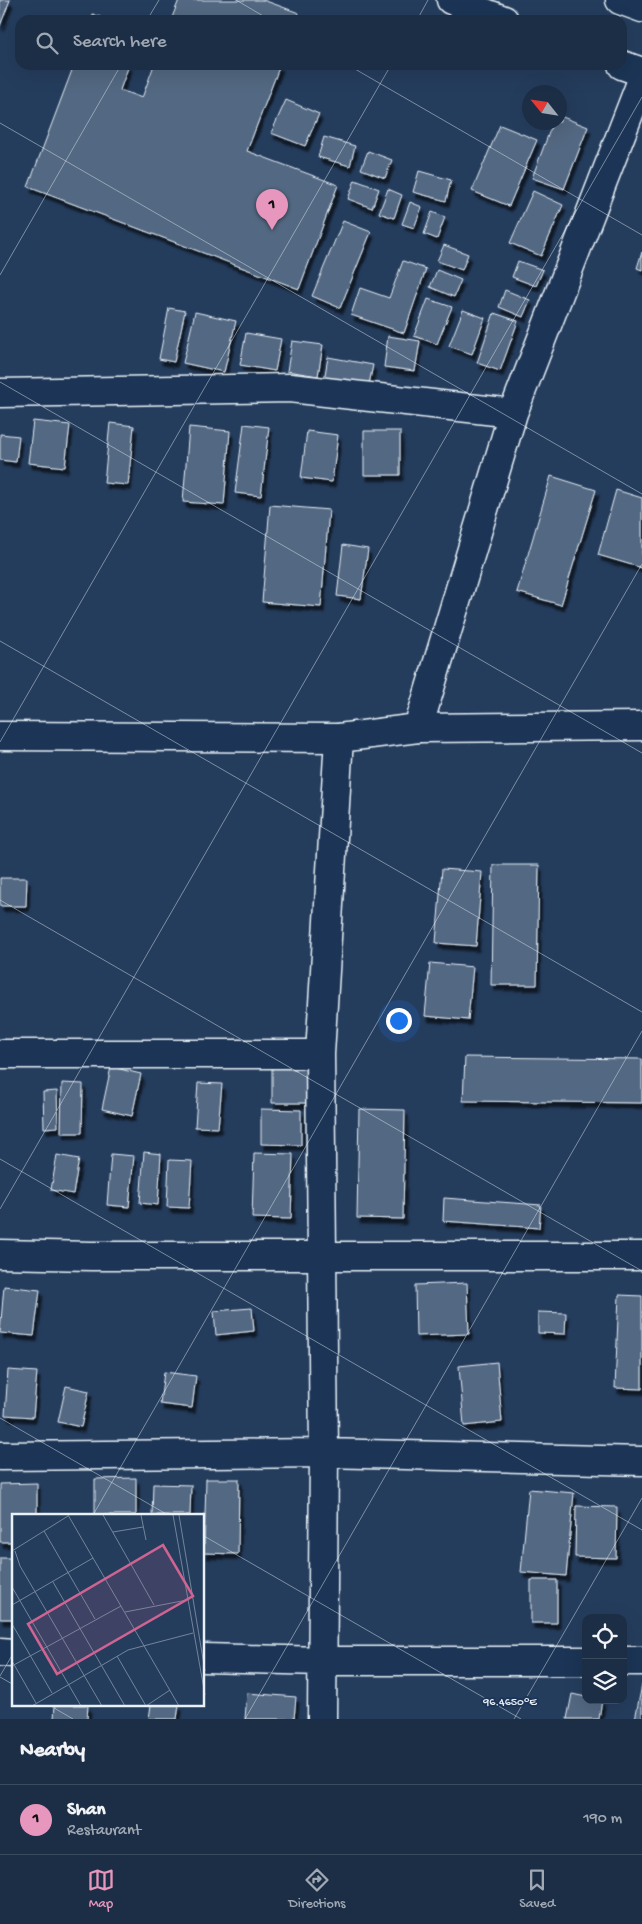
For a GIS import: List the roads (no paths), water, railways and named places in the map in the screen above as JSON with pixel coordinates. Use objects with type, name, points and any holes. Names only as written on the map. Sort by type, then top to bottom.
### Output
[{"type":"main road","points":[[451,0],[491,15]]},
{"type":"main road","points":[[620,0],[642,8]]},
{"type":"main road","points":[[627,67],[642,72]]},
{"type":"main road","points":[[418,728],[513,414],[642,80]]},
{"type":"main road","points":[[0,393],[290,388],[513,414]]},
{"type":"main road","points":[[0,736],[339,738],[418,728],[642,726]]},
{"type":"main road","points":[[322,1719],[324,1453],[320,1054],[339,738]]},
{"type":"main road","points":[[0,1054],[320,1054]]},
{"type":"main road","points":[[0,1254],[91,1256],[642,1256]]},
{"type":"main road","points":[[0,1456],[324,1453],[642,1462]]},
{"type":"main road","points":[[205,1658],[582,1661]]},
{"type":"main road","points":[[627,1661],[642,1661]]},
{"type":"place","name":"Shan","points":[[272,230]]}]
